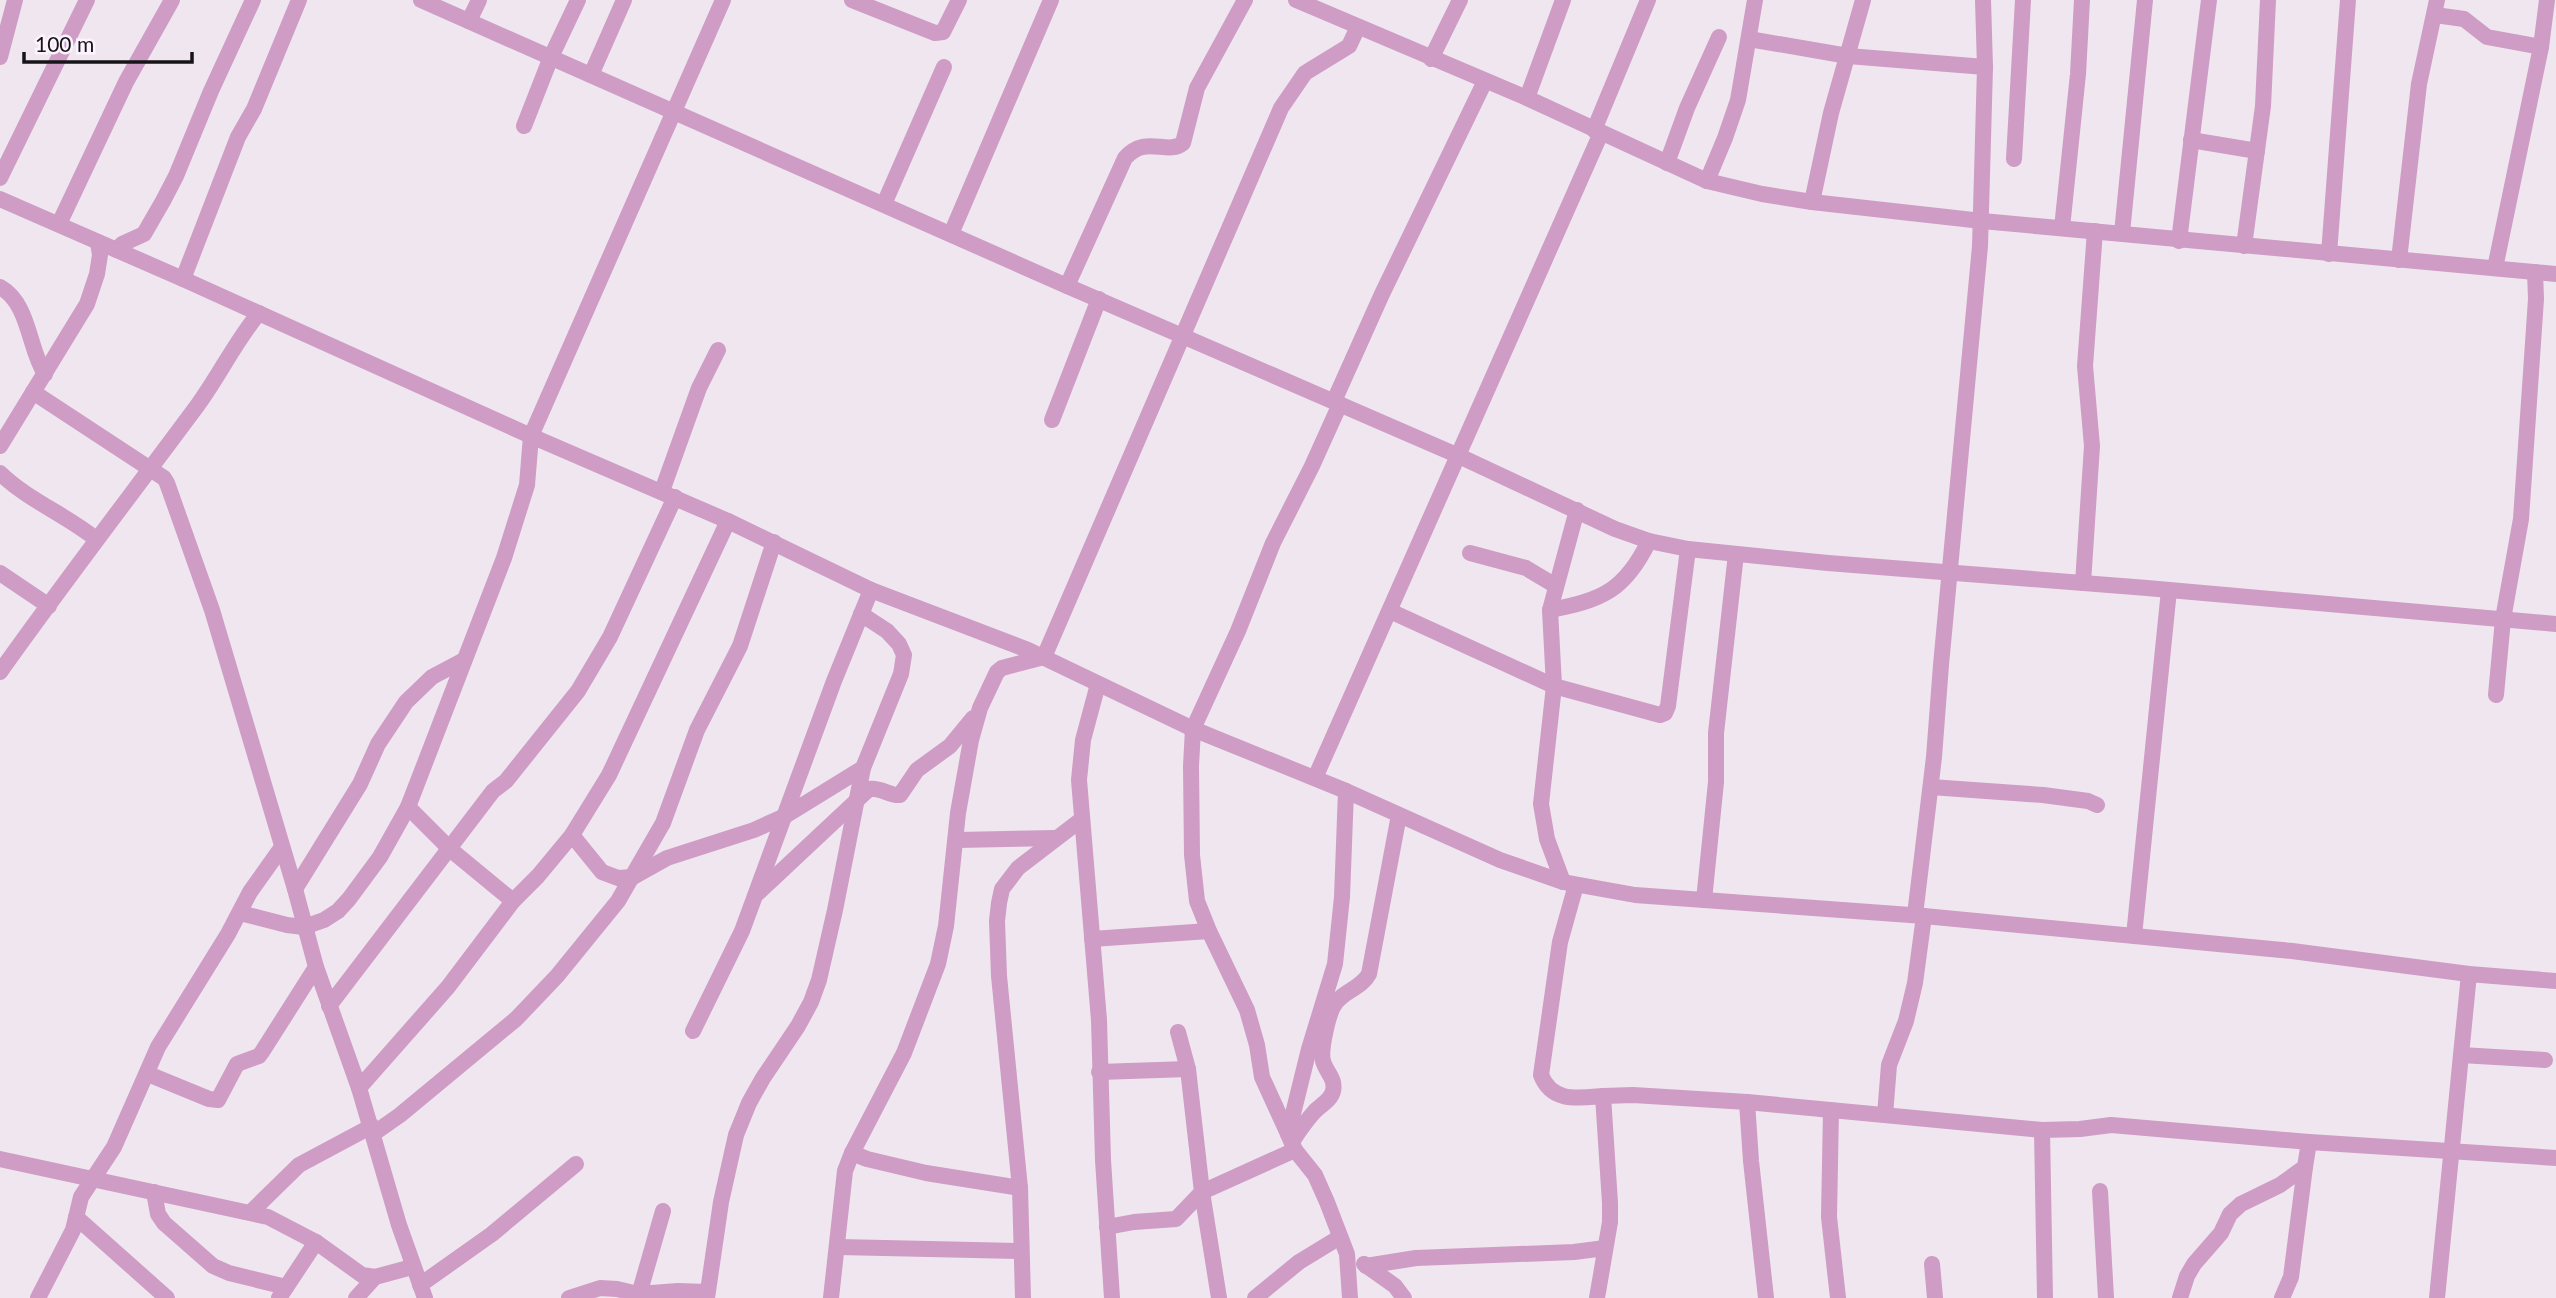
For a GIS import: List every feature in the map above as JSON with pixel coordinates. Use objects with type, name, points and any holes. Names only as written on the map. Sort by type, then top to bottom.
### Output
[{"type":"street","points":[[0,178],[87,0]]},
{"type":"street","points":[[59,224],[126,82],[172,0]]},
{"type":"street","points":[[117,250],[122,244],[144,234],[163,201],[253,0]]},
{"type":"street","points":[[183,279],[238,137],[254,109],[299,0]]},
{"type":"street","points":[[421,0],[1067,286],[1460,456],[1615,529],[1649,541],[1688,549],[1828,564],[2556,624]]},
{"type":"street","points":[[469,21],[479,0]]},
{"type":"street","points":[[524,126],[551,57],[578,0]]},
{"type":"street","points":[[591,75],[624,0]]},
{"type":"street","points":[[240,913],[304,927],[338,911],[380,857],[408,807],[504,558],[527,485],[531,436],[723,0]]},
{"type":"street","points":[[852,0],[935,33],[943,33],[959,0]]},
{"type":"street","points":[[951,234],[1051,0]]},
{"type":"street","points":[[1067,286],[1125,158],[1142,146],[1176,147],[1182,143],[1196,88],[1245,0]]},
{"type":"street","points":[[1296,0],[1528,98],[1707,181],[1762,194],[1812,202],[2179,241],[2556,274]]},
{"type":"street","points":[[1431,59],[1460,0]]},
{"type":"street","points":[[1528,98],[1563,0]]},
{"type":"street","points":[[1315,778],[1460,456],[1597,132],[1648,0]]},
{"type":"street","points":[[1707,181],[1738,100],[1755,0]]},
{"type":"street","points":[[1812,202],[1831,113],[1863,0]]},
{"type":"street","points":[[1885,1115],[1889,1065],[1906,1021],[1915,983],[1982,221],[1985,67],[1983,0]]},
{"type":"street","points":[[2014,159],[2023,0]]},
{"type":"street","points":[[2062,228],[2078,74],[2082,0]]},
{"type":"street","points":[[2122,233],[2145,0]]},
{"type":"street","points":[[2179,241],[2209,0]]},
{"type":"street","points":[[2244,246],[2264,95],[2268,0]]},
{"type":"street","points":[[2329,254],[2348,0]]},
{"type":"street","points":[[2495,268],[2541,47],[2547,0]]},
{"type":"street","points":[[0,57],[12,1]]},
{"type":"street","points":[[2399,260],[2419,84],[2436,8],[2464,19],[2487,37],[2541,47]]},
{"type":"street","points":[[1044,657],[1280,108],[1305,73],[1349,46],[1358,27]]},
{"type":"street","points":[[1667,163],[1687,108],[1719,37]]},
{"type":"street","points":[[1749,39],[1848,56],[1985,67]]},
{"type":"street","points":[[884,204],[944,67]]},
{"type":"street","points":[[1350,1298],[1347,1254],[1315,1175],[1291,1142],[1262,1077],[1257,1045],[1247,1010],[1197,901],[1192,855],[1193,729],[1238,631],[1273,543],[1312,466],[1382,294],[1485,81]]},
{"type":"street","points":[[2191,140],[2257,151]]},
{"type":"street","points":[[0,200],[729,521],[871,590],[1044,657],[1193,729],[1346,791],[1500,860],[1569,883],[1635,895],[1919,915],[2292,951],[2469,974],[2556,981]]},
{"type":"street","points":[[2083,583],[2092,446],[2085,366],[2095,231]]},
{"type":"street","points":[[0,446],[93,290],[99,264],[98,242]]},
{"type":"street","points":[[2496,695],[2503,619],[2523,501],[2536,299],[2535,272]]},
{"type":"street","points":[[0,287],[9,292],[20,310],[31,336],[37,362],[45,374]]},
{"type":"street","points":[[1052,420],[1100,299]]},
{"type":"street","points":[[0,672],[200,401],[259,313]]},
{"type":"street","points":[[330,1006],[492,792],[506,781],[578,691],[610,637],[668,494],[699,388],[718,350]]},
{"type":"street","points":[[33,391],[164,478],[167,483],[212,610],[316,967],[359,1088],[412,1267],[422,1292],[576,1164]]},
{"type":"street","points":[[0,473],[39,505],[76,523],[96,539]]},
{"type":"street","points":[[1577,510],[1550,610],[1554,686],[1541,804],[1547,839],[1569,883],[1541,1075],[1545,1086],[1552,1092],[1582,1098],[1620,1094],[1747,1102],[2042,1130],[2111,1125],[2309,1142],[2556,1158]]},
{"type":"street","points":[[359,1088],[455,979],[513,901],[572,835],[609,775],[729,521]]},
{"type":"street","points":[[1550,610],[1578,605],[1604,595],[1625,580],[1638,563],[1649,541]]},
{"type":"street","points":[[251,1212],[299,1165],[400,1115],[516,1018],[557,976],[618,901],[663,823],[697,730],[740,646],[774,542]]},
{"type":"street","points":[[1390,611],[1554,686],[1653,714],[1665,713],[1688,549]]},
{"type":"street","points":[[1470,553],[1526,568],[1556,586]]},
{"type":"street","points":[[1704,900],[1716,782],[1716,733],[1736,554]]},
{"type":"street","points":[[0,573],[49,606]]},
{"type":"street","points":[[692,1031],[730,957],[755,896],[834,681],[871,590]]},
{"type":"street","points":[[2134,936],[2169,590]]},
{"type":"street","points":[[569,1298],[600,1288],[617,1289],[638,1296],[678,1291],[707,1295],[721,1202],[736,1135],[763,1078],[799,1026],[819,981],[863,768],[901,674],[904,655],[899,644],[887,631],[862,614]]},
{"type":"street","points":[[831,1298],[839,1247],[842,1186],[852,1153],[904,1053],[938,964],[947,916],[965,772],[980,708],[997,672],[1002,668],[1044,657]]},
{"type":"street","points":[[295,889],[360,784],[378,744],[406,702],[432,677],[464,660]]},
{"type":"street","points":[[1098,684],[1083,740],[1079,780],[1099,1020],[1099,1072],[1112,1298]]},
{"type":"street","points":[[755,896],[858,797],[874,788],[900,795],[917,770],[950,746],[980,708]]},
{"type":"street","points":[[572,835],[602,872],[618,878],[633,877],[667,858],[754,830],[785,816],[863,768]]},
{"type":"street","points":[[1931,787],[2043,794],[2088,801],[2097,805]]},
{"type":"street","points":[[1291,1142],[1309,1049],[1335,964],[1342,897],[1346,791]]},
{"type":"street","points":[[408,807],[450,850],[513,901]]},
{"type":"street","points":[[1107,1227],[1176,1219],[1202,1192],[1291,1142],[1316,1109],[1331,1096],[1334,1089],[1333,1080],[1326,1069],[1322,1052],[1332,1008],[1338,999],[1366,980],[1369,974],[1399,815]]},
{"type":"street","points":[[1023,1298],[1020,1188],[999,976],[999,903],[1009,878],[1082,818]]},
{"type":"street","points":[[957,840],[1056,838]]},
{"type":"street","points":[[38,1298],[67,1243],[81,1197],[114,1147],[177,1013],[262,873],[282,847]]},
{"type":"street","points":[[1093,939],[1209,931]]},
{"type":"street","points":[[148,1074],[209,1099],[218,1100],[237,1064],[259,1056],[262,1052],[316,967]]},
{"type":"street","points":[[2437,1298],[2469,974]]},
{"type":"street","points":[[1178,1032],[1188,1069],[1202,1192],[1219,1298]]},
{"type":"street","points":[[2461,1055],[2545,1060]]},
{"type":"street","points":[[1099,1072],[1188,1069]]},
{"type":"street","points":[[1597,1298],[1610,1222],[1611,1193],[1603,1096]]},
{"type":"street","points":[[1747,1102],[1766,1298]]},
{"type":"street","points":[[1831,1110],[1829,1217],[1838,1298]]},
{"type":"street","points":[[2042,1130],[2045,1298]]},
{"type":"street","points":[[2294,1298],[2291,1277],[2309,1142]]},
{"type":"street","points":[[852,1153],[926,1173],[1020,1188]]},
{"type":"street","points":[[0,1159],[268,1217],[316,1242],[362,1275],[374,1277],[412,1267]]},
{"type":"street","points":[[2180,1298],[2194,1264],[2221,1233],[2230,1214],[2241,1204],[2280,1185],[2305,1167]]},
{"type":"street","points":[[2100,1191],[2106,1298]]},
{"type":"street","points":[[154,1192],[158,1214],[164,1223],[213,1266],[282,1293],[316,1242]]},
{"type":"street","points":[[264,1197],[268,1217]]},
{"type":"street","points":[[638,1296],[663,1211]]},
{"type":"street","points":[[76,1217],[167,1298]]},
{"type":"street","points":[[1255,1298],[1299,1262],[1340,1237]]},
{"type":"street","points":[[839,1247],[1021,1251]]},
{"type":"street","points":[[1366,1266],[1416,1258],[1574,1252],[1605,1248]]},
{"type":"street","points":[[1347,1254],[1395,1286],[1404,1298]]},
{"type":"street","points":[[1932,1264],[1935,1298]]},
{"type":"street","points":[[356,1298],[374,1277]]},
{"type":"street","points":[[2282,1298],[2291,1277]]}]
